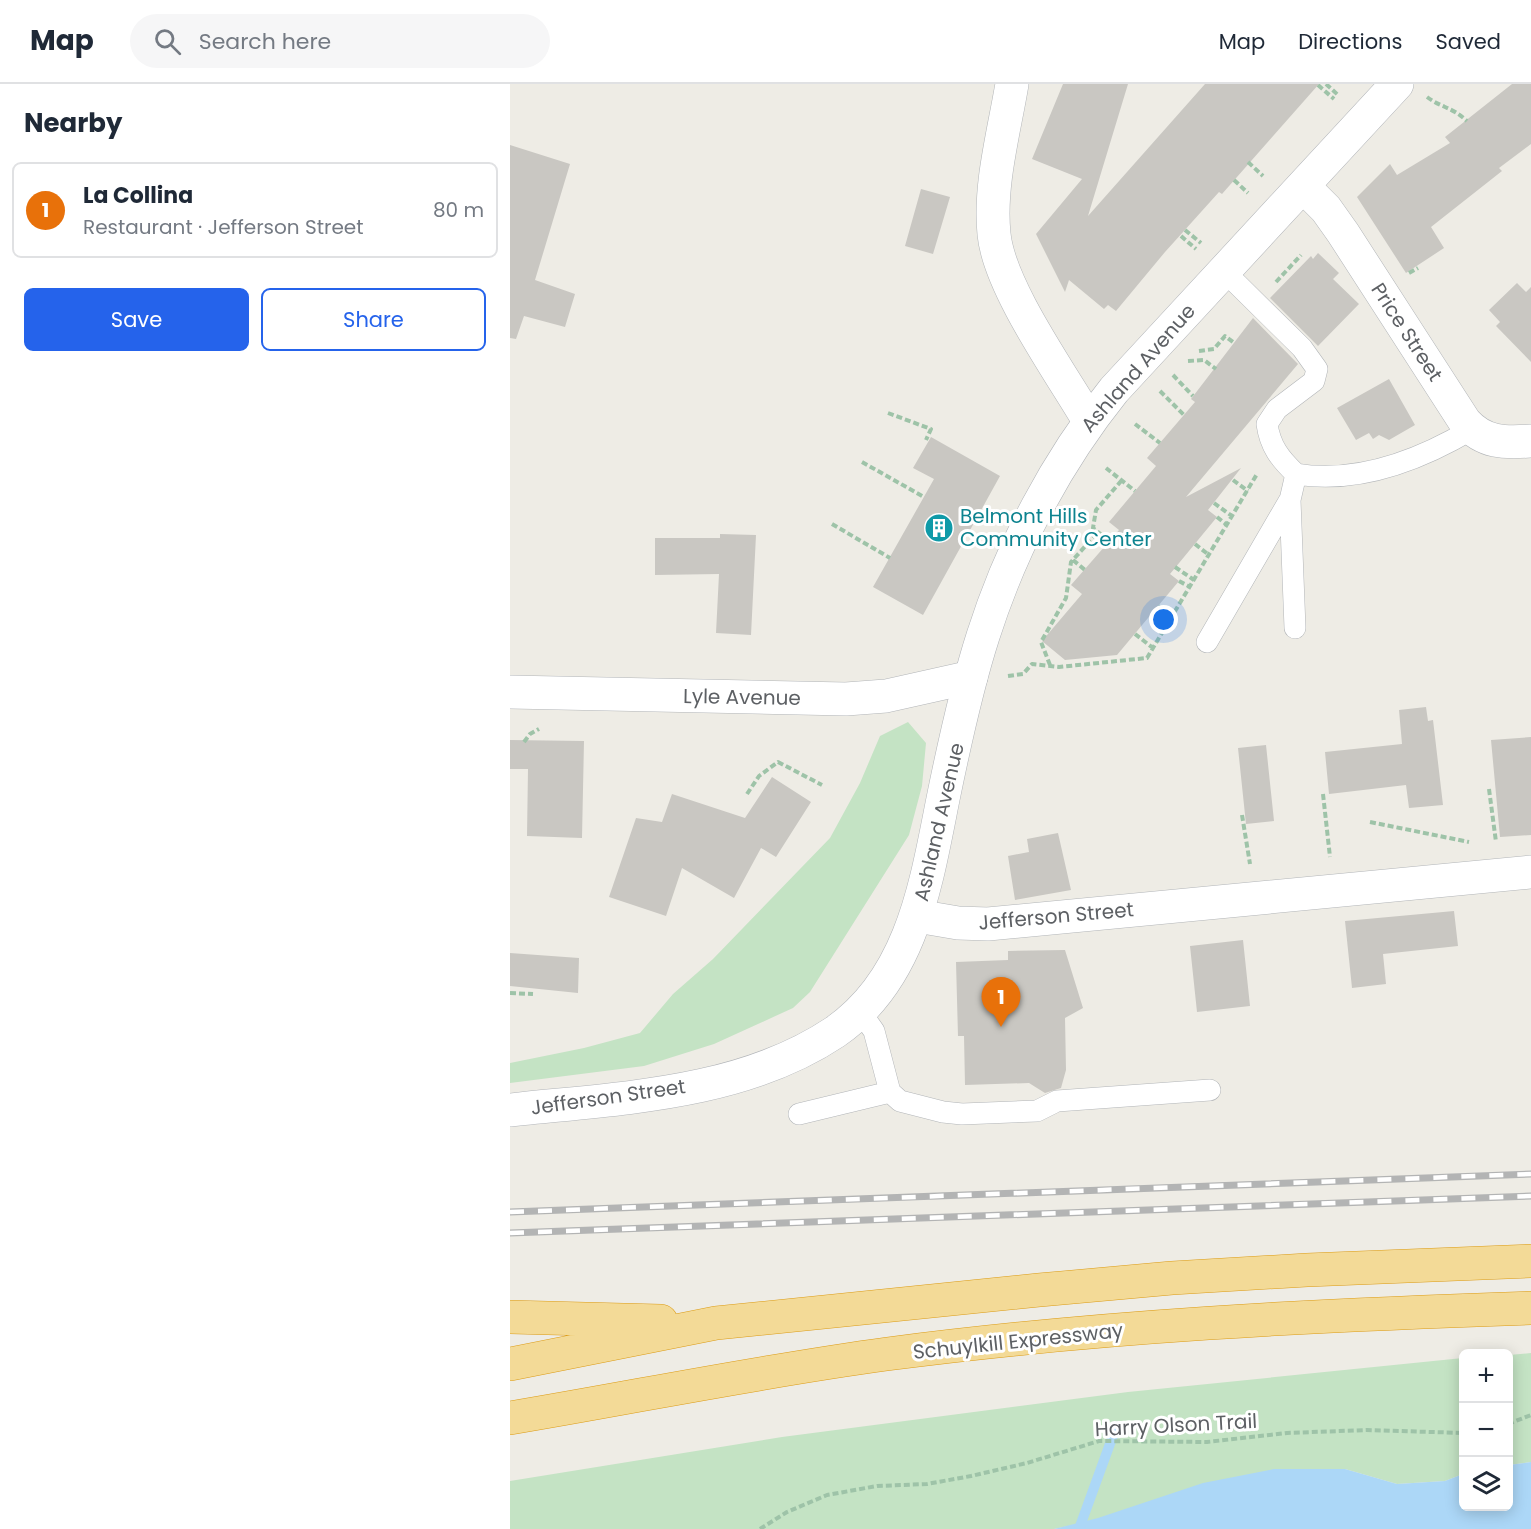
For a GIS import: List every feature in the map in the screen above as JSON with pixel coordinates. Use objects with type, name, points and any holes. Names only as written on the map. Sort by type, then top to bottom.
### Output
[{"type":"highway","points":[[510,1364],[716,1323],[1172,1278],[1531,1261]]},
{"type":"highway","name":"Schuylkill Expressway","points":[[510,1418],[886,1354],[968,1345],[1171,1325],[1531,1308]]},
{"type":"highway","points":[[510,1317],[716,1323]]},
{"type":"street","points":[[1012,84],[993,212],[998,256],[1012,291],[1089,421]]},
{"type":"street","name":"Ashland Avenue","points":[[917,916],[971,677],[984,633],[1024,534],[1050,484],[1089,421],[1144,356],[1304,187],[1410,88]]},
{"type":"street","name":"Price Street","points":[[1304,187],[1326,209],[1343,233],[1457,411],[1472,429],[1480,436],[1498,442],[1531,441]]},
{"type":"street","name":"Lyle Avenue","points":[[510,692],[846,699],[886,696],[971,677]]},
{"type":"street","name":"Jefferson Street","points":[[510,1110],[675,1090],[743,1074],[808,1047],[835,1031],[859,1010],[894,965],[917,916],[958,923],[988,924],[1531,872]]},
{"type":"lane","points":[[1224,271],[1302,348],[1317,369],[1314,381],[1277,409],[1267,424],[1269,440],[1281,459],[1296,474],[1318,477],[1335,476],[1403,463],[1433,452],[1472,429]]},
{"type":"lane","points":[[1295,628],[1290,500],[1296,474]]},
{"type":"lane","points":[[1207,642],[1290,500]]},
{"type":"lane","points":[[859,1010],[874,1031],[890,1092],[900,1101],[943,1113],[1037,1111],[1057,1101],[1210,1090]]},
{"type":"lane","points":[[800,1114],[890,1092]]},
{"type":"path","points":[[1318,85],[1335,100]]},
{"type":"path","points":[[1410,88],[1438,105],[1455,109],[1467,121]]},
{"type":"path","points":[[1248,162],[1255,170]]},
{"type":"path","points":[[1234,180],[1250,194]]},
{"type":"path","points":[[1185,230],[1202,244]]},
{"type":"path","points":[[1181,236],[1197,250]]},
{"type":"path","points":[[1267,282],[1272,286],[1301,255]]},
{"type":"path","points":[[1410,273],[1418,268]]},
{"type":"path","points":[[1192,352],[1214,349],[1225,336],[1233,342]]},
{"type":"path","points":[[1184,362],[1204,360],[1216,369]]},
{"type":"path","points":[[1173,375],[1193,396]]},
{"type":"path","points":[[1159,391],[1184,415]]},
{"type":"path","points":[[888,413],[931,429],[926,440]]},
{"type":"path","points":[[1135,424],[1160,443]]},
{"type":"path","points":[[862,462],[924,497]]},
{"type":"path","points":[[1004,677],[1023,674],[1032,664],[1050,666],[1148,658],[1262,466]]},
{"type":"path","points":[[1106,468],[1135,491]]},
{"type":"path","points":[[1109,541],[1093,528],[1096,510],[1122,480]]},
{"type":"path","points":[[1233,480],[1248,491]]},
{"type":"path","points":[[1214,503],[1232,516]]},
{"type":"path","points":[[1217,517],[1227,525]]},
{"type":"path","points":[[832,524],[890,558]]},
{"type":"path","points":[[1050,666],[1041,642],[1066,598],[1073,560],[1098,532]]},
{"type":"path","points":[[1195,544],[1209,555]]},
{"type":"path","points":[[1073,560],[1085,570]]},
{"type":"path","points":[[1175,567],[1194,580]]},
{"type":"path","points":[[1179,581],[1190,587]]},
{"type":"path","points":[[1158,606],[1172,618]]},
{"type":"path","points":[[1135,634],[1153,648]]},
{"type":"path","points":[[747,794],[759,776],[778,762],[822,785]]},
{"type":"path","points":[[1489,789],[1497,845]]},
{"type":"path","points":[[1323,794],[1330,858]]},
{"type":"path","points":[[1242,816],[1251,870]]},
{"type":"path","points":[[1370,822],[1448,838]]},
{"type":"path","points":[[510,993],[533,994]]},
{"type":"path","points":[[1513,1422],[1531,1414]]},
{"type":"path","name":"Harry Olson Trail","points":[[760,1529],[787,1512],[827,1495],[877,1486],[927,1484],[971,1476],[1027,1463],[1099,1441],[1207,1442],[1287,1433],[1368,1430],[1459,1433]]},
{"type":"green space","points":[[908,722],[926,743],[922,786],[909,835],[810,992],[793,1008],[714,1044],[644,1066],[510,1083],[510,1063],[584,1048],[640,1033],[673,994],[713,959],[830,838],[860,783],[880,736]]},
{"type":"green space","points":[[1531,1353],[1531,1462],[1513,1464],[1513,1403],[1513,1355]]},
{"type":"green space","points":[[1459,1358],[1459,1476],[1445,1481],[1397,1484],[1345,1469],[1054,1529],[510,1529],[510,1481],[782,1437],[1128,1392]]},
{"type":"water","points":[[1531,1462],[1531,1529],[1054,1529],[1098,1518],[1203,1483],[1274,1469],[1345,1469],[1397,1484],[1445,1481],[1459,1476],[1459,1511],[1513,1511],[1513,1464]]},
{"type":"building","points":[[1063,84],[1128,84],[1088,216],[1205,84],[1319,84],[1222,194],[1219,192],[1165,252],[1116,311],[1108,305],[1104,309],[1069,280],[1065,292],[1036,234],[1082,179],[1032,159]]},
{"type":"building","points":[[1512,84],[1531,84],[1531,144],[1499,168],[1502,171],[1431,227],[1444,248],[1406,273],[1357,197],[1390,164],[1397,175],[1450,143],[1445,137]]},
{"type":"building","points":[[510,145],[570,164],[535,280],[575,294],[565,327],[524,316],[516,339],[510,338]]},
{"type":"building","points":[[921,189],[950,197],[933,254],[905,246]]},
{"type":"building","points":[[1318,253],[1339,273],[1333,279],[1359,304],[1318,346],[1270,298],[1311,256],[1313,259]]},
{"type":"building","points":[[1517,283],[1526,292],[1531,287],[1531,362],[1496,326],[1500,322],[1489,310]]},
{"type":"building","points":[[1253,318],[1298,364],[1186,497],[1241,468],[1208,510],[1217,517],[1170,574],[1179,581],[1117,655],[1065,660],[1042,641],[1082,594],[1071,585],[1119,530],[1109,522],[1156,466],[1147,458],[1195,402],[1191,399]]},
{"type":"building","points":[[1389,379],[1415,425],[1389,440],[1379,435],[1373,439],[1369,433],[1356,440],[1337,408]]},
{"type":"building","name":"Belmont Hills Community Center","points":[[931,437],[1000,476],[923,615],[873,587],[934,479],[913,468]]},
{"type":"building","points":[[720,534],[756,535],[751,635],[716,633],[719,574],[655,575],[655,538],[720,538]]},
{"type":"building","points":[[1426,707],[1428,721],[1433,720],[1443,805],[1409,808],[1406,785],[1329,794],[1325,752],[1402,744],[1399,710]]},
{"type":"building","points":[[1531,737],[1531,835],[1500,837],[1491,740]]},
{"type":"building","points":[[510,740],[584,741],[582,838],[527,836],[528,769],[510,769]]},
{"type":"building","points":[[1266,745],[1274,821],[1246,824],[1238,748]]},
{"type":"building","points":[[772,777],[811,802],[776,857],[761,848],[734,898],[682,868],[666,916],[609,897],[636,818],[662,822],[672,794],[745,818]]},
{"type":"building","points":[[1058,833],[1071,890],[1015,900],[1008,856],[1029,852],[1027,839]]},
{"type":"building","points":[[1454,911],[1458,946],[1383,954],[1386,984],[1352,988],[1345,921]]},
{"type":"building","points":[[1243,940],[1250,1006],[1197,1012],[1190,946]]},
{"type":"building","points":[[1065,950],[1083,1008],[1065,1018],[1066,1070],[1061,1088],[1045,1093],[1029,1083],[965,1085],[964,1036],[958,1036],[956,962],[1008,960],[1008,951]]},
{"type":"building","points":[[510,953],[579,958],[578,993],[510,986]]},
{"type":"waterway","points":[[1079,1529],[1115,1430]]},
{"type":"railway","points":[[510,1212],[1531,1174]]},
{"type":"railway","points":[[510,1233],[1531,1196]]},
{"type":"place","name":"Belmont Hills Community Center","points":[[939,528]]},
{"type":"place","name":"La Collina","points":[[1001,1027]]}]
